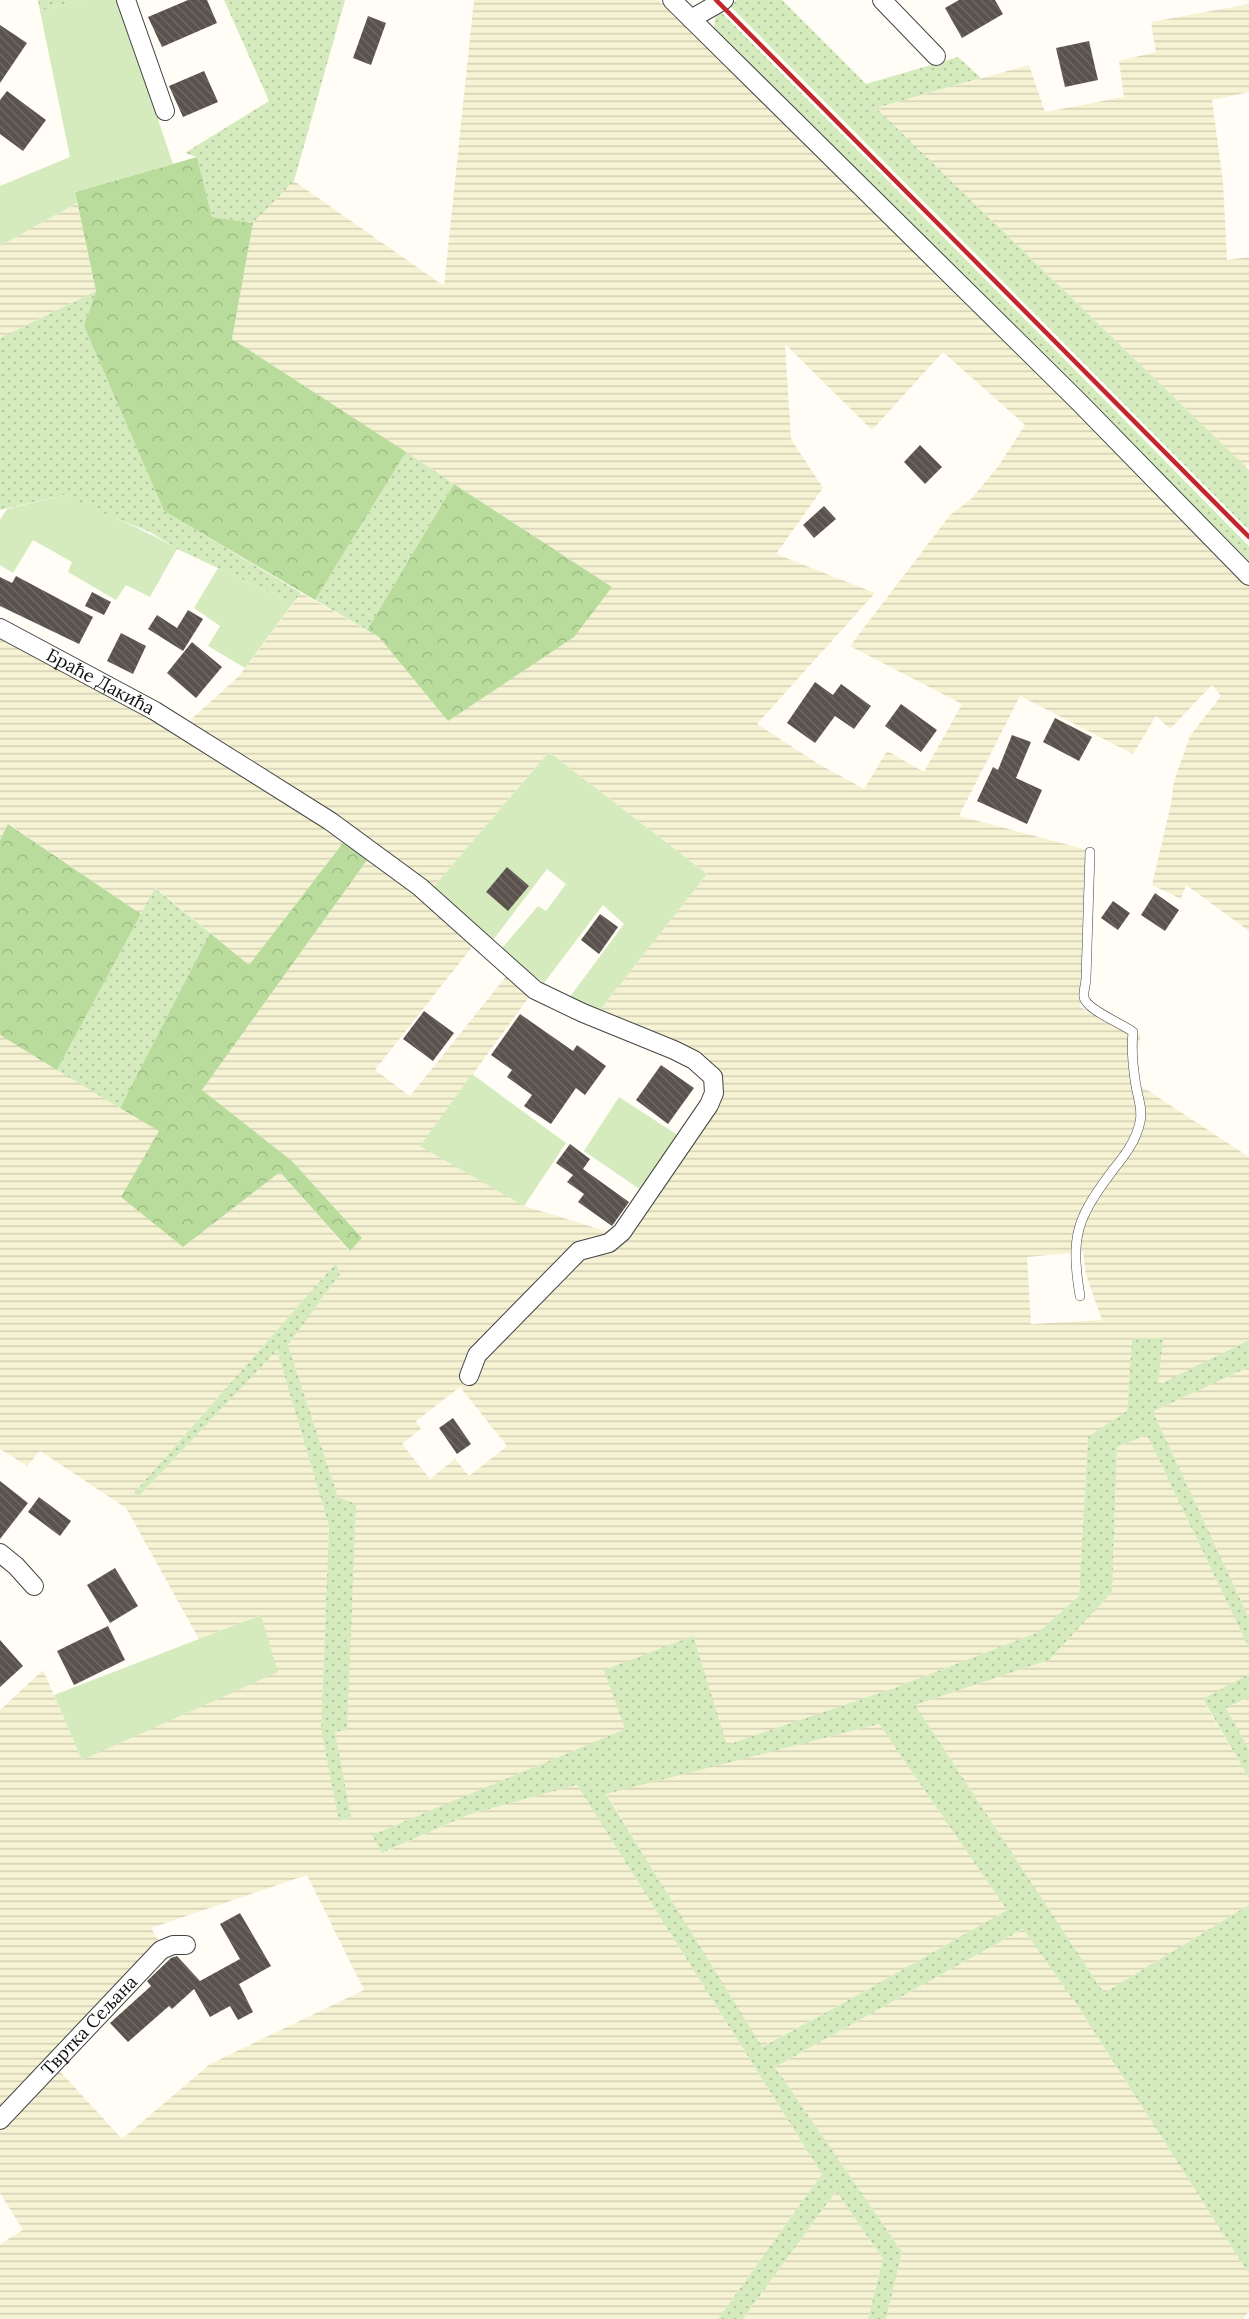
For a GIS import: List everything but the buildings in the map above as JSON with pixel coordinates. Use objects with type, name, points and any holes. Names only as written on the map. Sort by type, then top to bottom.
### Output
[{"type":"street","points":[[126,0],[165,111]]},
{"type":"street","points":[[672,0],[1072,396],[1249,576]]},
{"type":"street","points":[[691,19],[724,0]]},
{"type":"street","points":[[882,0],[936,56]]},
{"type":"street","name":"Браће Дакића","points":[[0,628],[79,669],[289,794],[394,867],[460,922],[535,990],[674,1050],[694,1060],[713,1077],[714,1093],[709,1105],[621,1232],[609,1243],[579,1251],[477,1355],[469,1376]]},
{"type":"street","points":[[0,1553],[16,1566],[34,1586]]},
{"type":"street","name":"Твртка Сељана","points":[[0,2120],[161,1950],[173,1945],[186,1945]]},
{"type":"lane","points":[[1080,1296],[1075,1264],[1076,1236],[1085,1211],[1127,1151],[1141,1120],[1134,1067],[1133,1032],[1122,1023],[1087,1005],[1084,998],[1090,852]]},
{"type":"shaded area","points":[[474,0],[658,0],[1071,401],[1249,586],[1249,931],[1186,885],[1181,899],[1152,885],[1171,804],[1174,781],[1190,736],[1221,696],[1212,685],[1170,729],[1156,716],[1133,754],[1020,696],[959,816],[1095,852],[1093,929],[1088,980],[1080,1007],[1141,1035],[1129,1078],[1249,1157],[1249,1340],[1158,1386],[1132,1338],[1127,1412],[1088,1437],[1079,1597],[1039,1632],[894,1688],[727,1746],[692,1636],[625,1729],[373,1835],[383,1853],[470,1814],[577,1785],[822,2174],[718,2319],[0,2319],[0,2244],[23,2230],[0,2193],[0,2124],[57,2068],[122,2139],[210,2064],[364,1990],[307,1875],[151,1928],[161,1944],[0,2113],[0,1710],[43,1670],[82,1760],[261,1615],[199,1639],[126,1508],[40,1451],[27,1466],[0,1449],[0,1035],[159,1131],[183,1247],[280,1172],[349,1251],[362,1238],[292,1161],[202,1090],[370,856],[476,942],[375,1070],[410,1096],[508,974],[532,993],[421,1145],[524,1206],[629,1238],[708,1114],[717,1075],[596,1015],[707,874],[549,752],[430,891],[186,724],[239,676],[301,593],[379,637],[448,721],[612,587],[232,339],[253,223],[294,181],[444,286]],"holes":[[[785,344],[872,430],[943,352],[1025,425],[997,468],[971,499],[950,515],[850,646],[962,704],[924,772],[887,751],[864,789],[817,763],[757,724],[875,593],[776,554],[823,488],[791,439]],[[1083,1252],[1086,1275],[1102,1320],[1031,1324],[1027,1257]],[[336,1263],[340,1274],[288,1345],[338,1497],[346,1730],[334,1731],[351,1818],[340,1821],[321,1729],[329,1526],[277,1349],[139,1496],[134,1493]],[[460,1387],[507,1446],[469,1476],[455,1459],[430,1479],[402,1444],[421,1429],[416,1421]]]},
{"type":"shaded area","points":[[1249,4],[1249,92],[1212,100],[1223,182],[1227,260],[1249,257],[1249,465],[1246,467],[876,108],[1029,65],[1045,112],[1124,97],[1119,61],[1156,52],[1151,22]]},
{"type":"shaded area","points":[[77,203],[96,291],[0,338],[0,246]]},
{"type":"shaded area","points":[[0,637],[154,716],[346,839],[249,965],[156,888],[141,914],[9,824],[0,840]]},
{"type":"shaded area","points":[[1249,1367],[1249,1618],[1154,1411]]},
{"type":"shaded area","points":[[1147,1435],[1249,1648],[1249,1674],[1203,1700],[1249,1778],[1249,1905],[1104,1993],[915,1705],[1049,1660],[1112,1592],[1117,1447]]},
{"type":"shaded area","points":[[1249,1697],[1249,1749],[1226,1708]]},
{"type":"shaded area","points":[[879,1724],[1007,1910],[761,2047],[606,1793]]},
{"type":"shaded area","points":[[1023,1929],[1079,2008],[1249,2274],[1249,2311],[1243,2319],[886,2319],[902,2252],[775,2067]]},
{"type":"shaded area","points":[[836,2191],[883,2259],[868,2319],[743,2319]]},
{"type":"green space","points":[[38,0],[83,0],[40,11]]},
{"type":"green space","points":[[83,0],[118,0],[173,164],[75,192],[77,203],[0,246],[0,186],[70,157],[40,11]]},
{"type":"green space","points":[[224,0],[345,0],[294,181],[253,223],[212,217],[197,157],[185,153],[269,101]]},
{"type":"green space","points":[[737,0],[782,0],[866,84],[958,57],[981,78],[876,108],[1249,470],[1249,530],[729,5]]},
{"type":"green space","points":[[721,12],[1249,546],[1249,563],[714,29],[715,18]]},
{"type":"green space","points":[[197,157],[212,217],[253,223],[232,339],[406,452],[315,600],[164,511],[84,326],[96,291],[75,192]]},
{"type":"green space","points":[[96,291],[84,326],[164,511],[301,593],[293,603],[177,549],[150,532],[94,510],[64,495],[0,510],[0,338]]},
{"type":"green space","points":[[406,452],[454,484],[367,630],[315,600]]},
{"type":"green space","points":[[454,484],[612,587],[574,637],[448,721],[379,637],[367,630]]},
{"type":"green space","points":[[64,495],[150,534],[177,549],[150,597],[126,585],[116,600],[68,572],[72,562],[33,540],[13,573],[0,565],[0,520],[7,509]]},
{"type":"green space","points":[[218,568],[293,603],[245,668],[208,646],[220,626],[194,608]]},
{"type":"green space","points":[[549,752],[707,874],[596,1015],[566,1002],[624,924],[603,905],[544,983],[518,964],[502,948],[538,906],[546,911],[566,884],[547,869],[493,940],[430,891]]},
{"type":"green space","points":[[8,824],[141,914],[57,1070],[0,1035],[0,840]]},
{"type":"green space","points":[[346,839],[370,856],[202,1090],[292,1161],[362,1238],[350,1251],[280,1172],[183,1247],[121,1197],[159,1131],[120,1108],[210,933],[249,965]]},
{"type":"green space","points":[[155,888],[210,933],[120,1108],[57,1070]]},
{"type":"green space","points":[[472,1074],[566,1143],[524,1206],[420,1146]]},
{"type":"green space","points":[[619,1097],[690,1143],[654,1199],[584,1151]]},
{"type":"green space","points":[[336,1263],[340,1274],[288,1345],[338,1497],[356,1504],[347,1730],[335,1732],[351,1818],[339,1821],[321,1729],[329,1526],[277,1350],[139,1496],[134,1493]]},
{"type":"green space","points":[[1132,1338],[1163,1338],[1158,1385],[1249,1340],[1249,1367],[1154,1411],[1154,1414],[1249,1618],[1249,1648],[1147,1435],[1117,1447],[1112,1592],[1049,1660],[915,1705],[1104,1993],[1249,1905],[1249,2274],[1079,2008],[1023,1929],[775,2067],[902,2252],[886,2319],[868,2319],[883,2259],[836,2191],[743,2319],[718,2319],[822,2174],[577,1785],[470,1814],[382,1853],[372,1835],[625,1729],[604,1670],[693,1636],[727,1745],[894,1688],[1039,1632],[1079,1596],[1088,1437],[1127,1411]],"holes":[[[879,1724],[1007,1910],[762,2047],[606,1794]]]},
{"type":"green space","points":[[261,1615],[278,1672],[82,1760],[54,1695]]},
{"type":"green space","points":[[1249,1674],[1249,1697],[1226,1708],[1249,1749],[1249,1778],[1203,1699]]},
{"type":"railway","points":[[716,0],[1249,537]]}]
